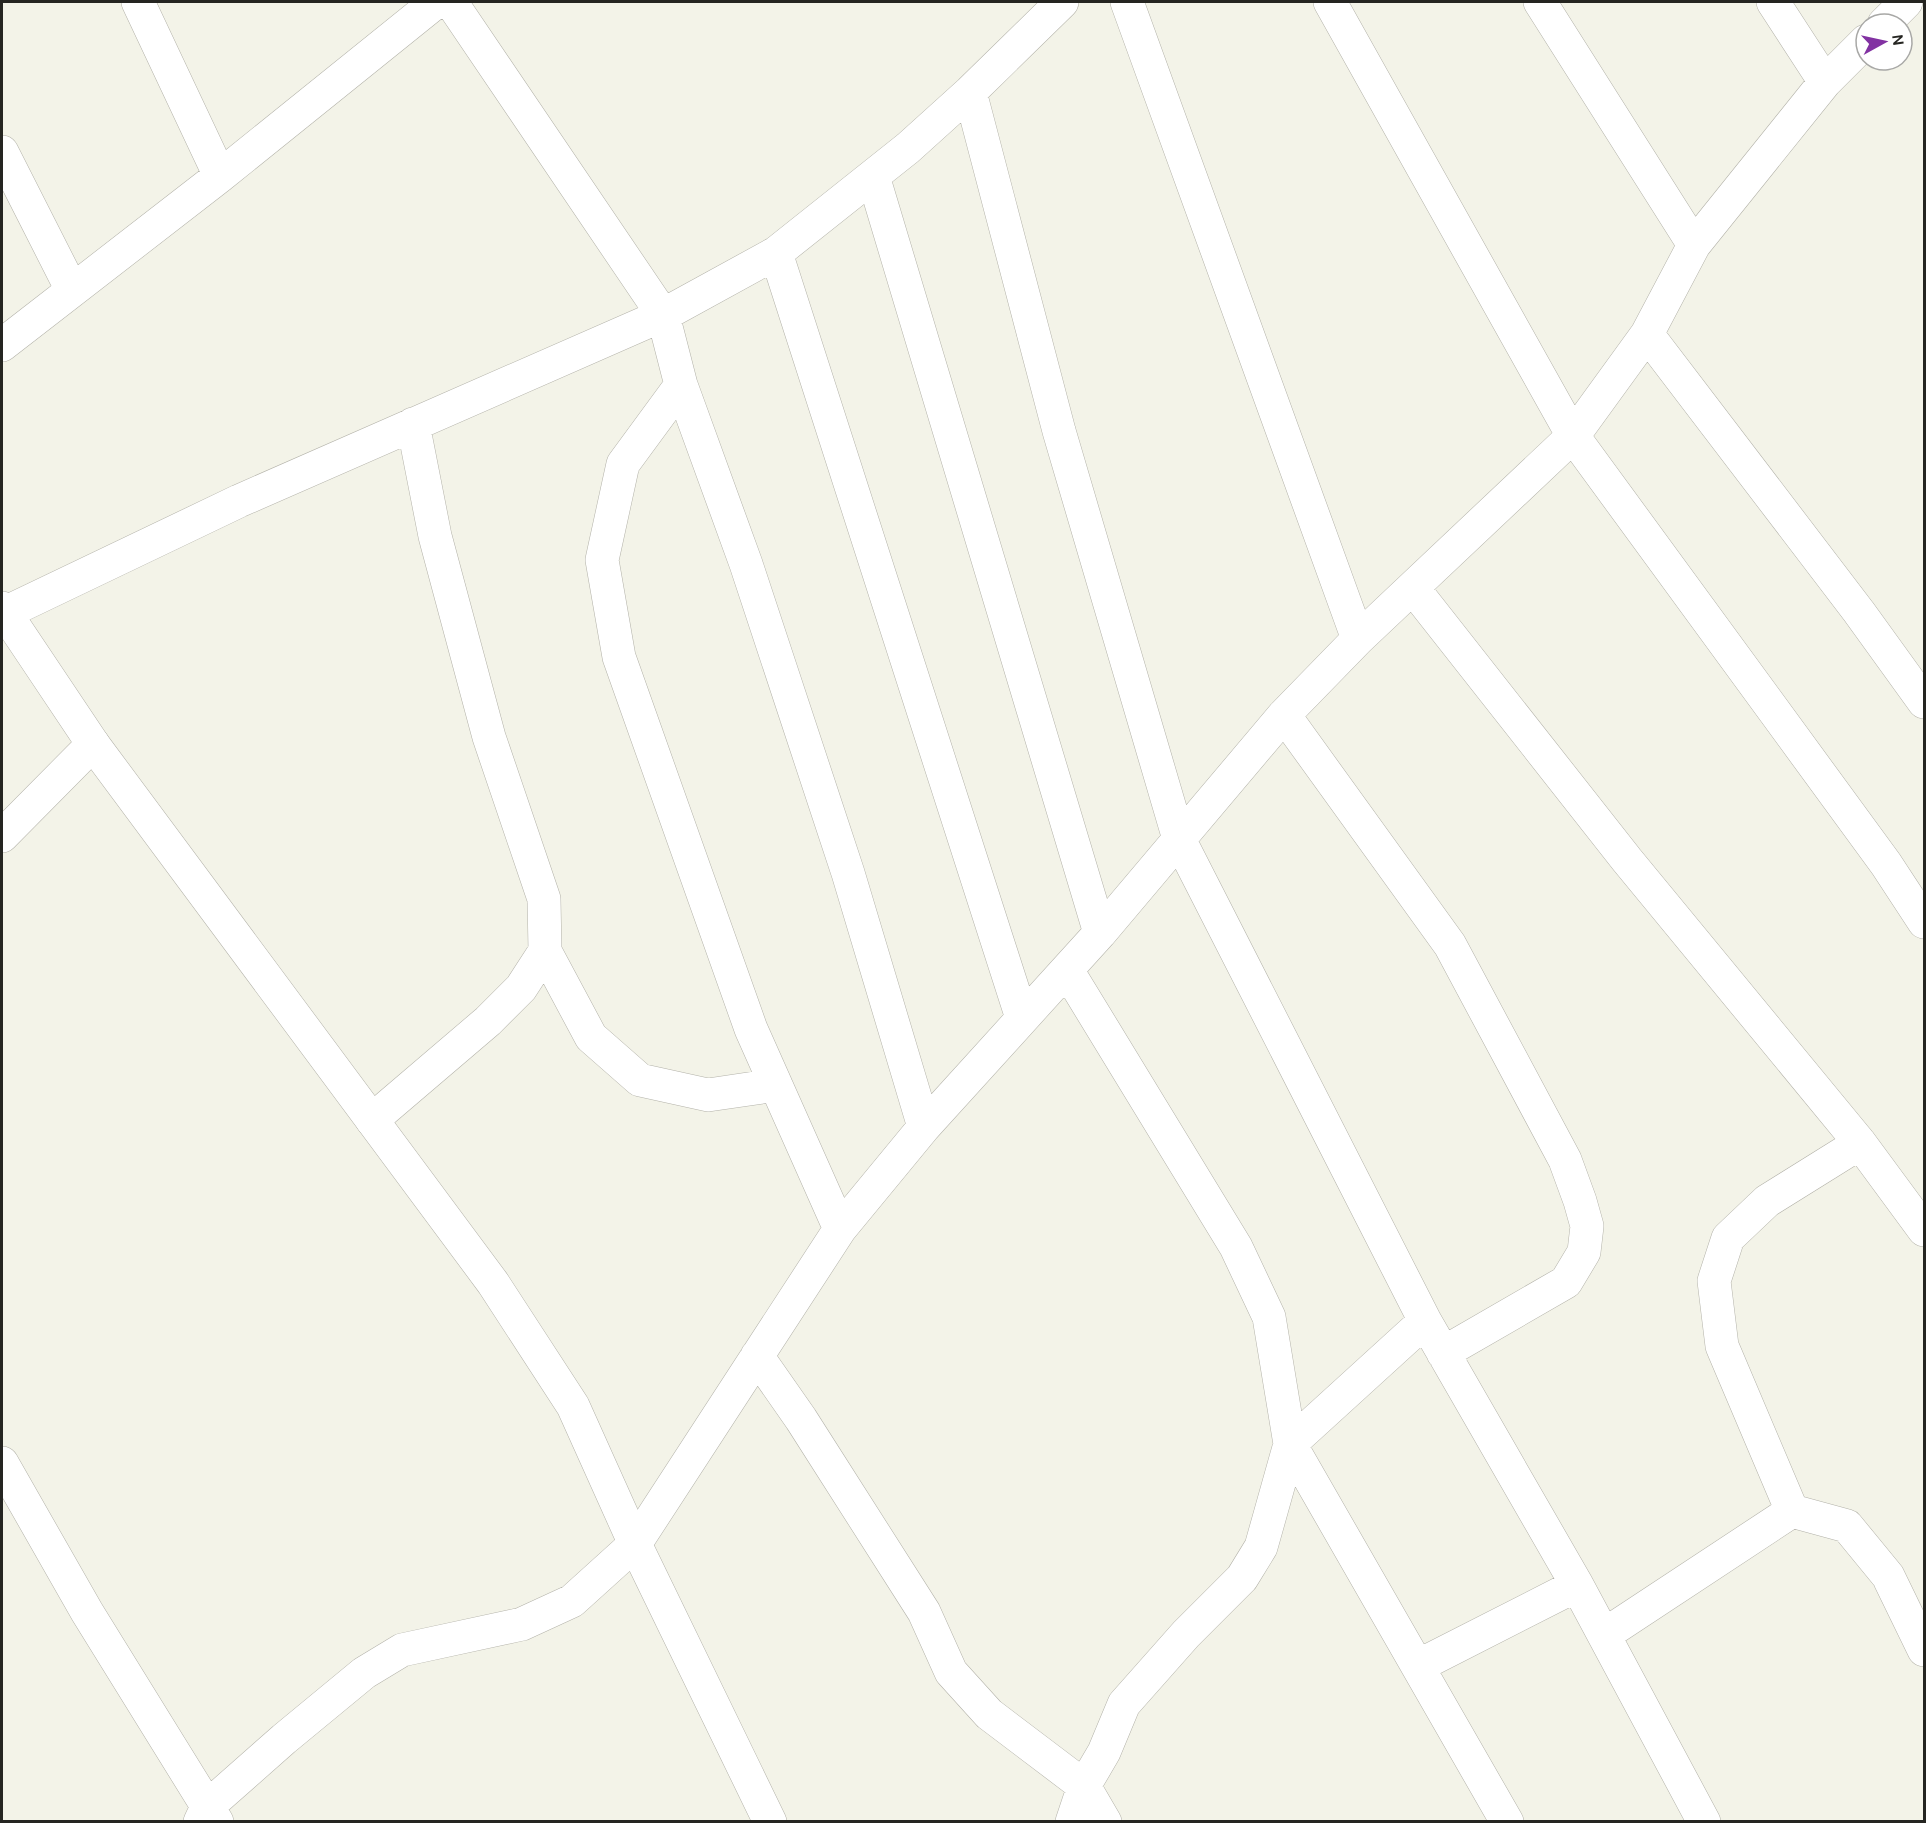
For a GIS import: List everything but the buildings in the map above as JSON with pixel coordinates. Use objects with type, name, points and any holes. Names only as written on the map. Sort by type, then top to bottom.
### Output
[{"type":"street","points":[[138,2],[220,176]]},
{"type":"street","points":[[2,345],[220,176],[436,2]]},
{"type":"street","points":[[451,2],[663,315],[681,385],[746,564],[841,851],[924,1127]]},
{"type":"street","points":[[770,1821],[635,1544],[573,1406],[493,1283],[242,948],[93,744],[3,610],[239,501],[663,315],[776,253],[908,148],[970,92],[1062,2]]},
{"type":"street","points":[[1127,2],[1358,639]]},
{"type":"street","points":[[1330,2],[1573,436],[1886,864],[1924,922]]},
{"type":"street","points":[[1540,2],[1694,245]]},
{"type":"street","points":[[1773,2],[1826,82]]},
{"type":"street","points":[[2,1463],[208,1817],[284,1739],[364,1673],[402,1650],[522,1624],[572,1601],[635,1544],[840,1229],[924,1127],[1100,933],[1284,715],[1358,639],[1573,436],[1647,334],[1694,245],[1826,82],[1854,53]]},
{"type":"street","points":[[970,92],[1065,452],[1179,839],[1425,1321],[1577,1585],[1704,1821]]},
{"type":"street","points":[[2,152],[72,290]]},
{"type":"street","points":[[873,176],[1100,933]]},
{"type":"street","points":[[776,253],[1022,1018]]},
{"type":"street","points":[[1647,334],[1859,612],[1924,702]]},
{"type":"street","points":[[681,385],[623,464],[602,560],[619,657],[751,1029],[840,1229]]},
{"type":"street","points":[[413,424],[435,536],[489,737],[544,899],[545,951],[591,1037],[640,1080],[708,1095],[776,1085]]},
{"type":"street","points":[[1413,588],[1627,860],[1860,1143],[1924,1230]]},
{"type":"street","points":[[1284,715],[1450,945],[1565,1160],[1587,1226],[1584,1252],[1566,1282],[1443,1353]]},
{"type":"street","points":[[2,836],[93,744]]},
{"type":"street","points":[[372,1120],[488,1021],[521,988],[545,951]]},
{"type":"street","points":[[1067,970],[1236,1247],[1269,1317],[1290,1444],[1508,1821]]},
{"type":"street","points":[[1792,1511],[1722,1346],[1714,1281],[1728,1238],[1767,1201],[1860,1143]]},
{"type":"street","points":[[1072,1821],[1084,1786],[1104,1752],[1124,1704],[1186,1634],[1242,1578],[1261,1547],[1290,1444],[1425,1321]]},
{"type":"street","points":[[757,1356],[801,1419],[924,1611],[951,1672],[989,1714],[1084,1786],[1105,1821]]},
{"type":"street","points":[[1604,1635],[1792,1511],[1846,1526],[1888,1576],[1924,1650]]},
{"type":"street","points":[[1418,1666],[1577,1585]]}]
